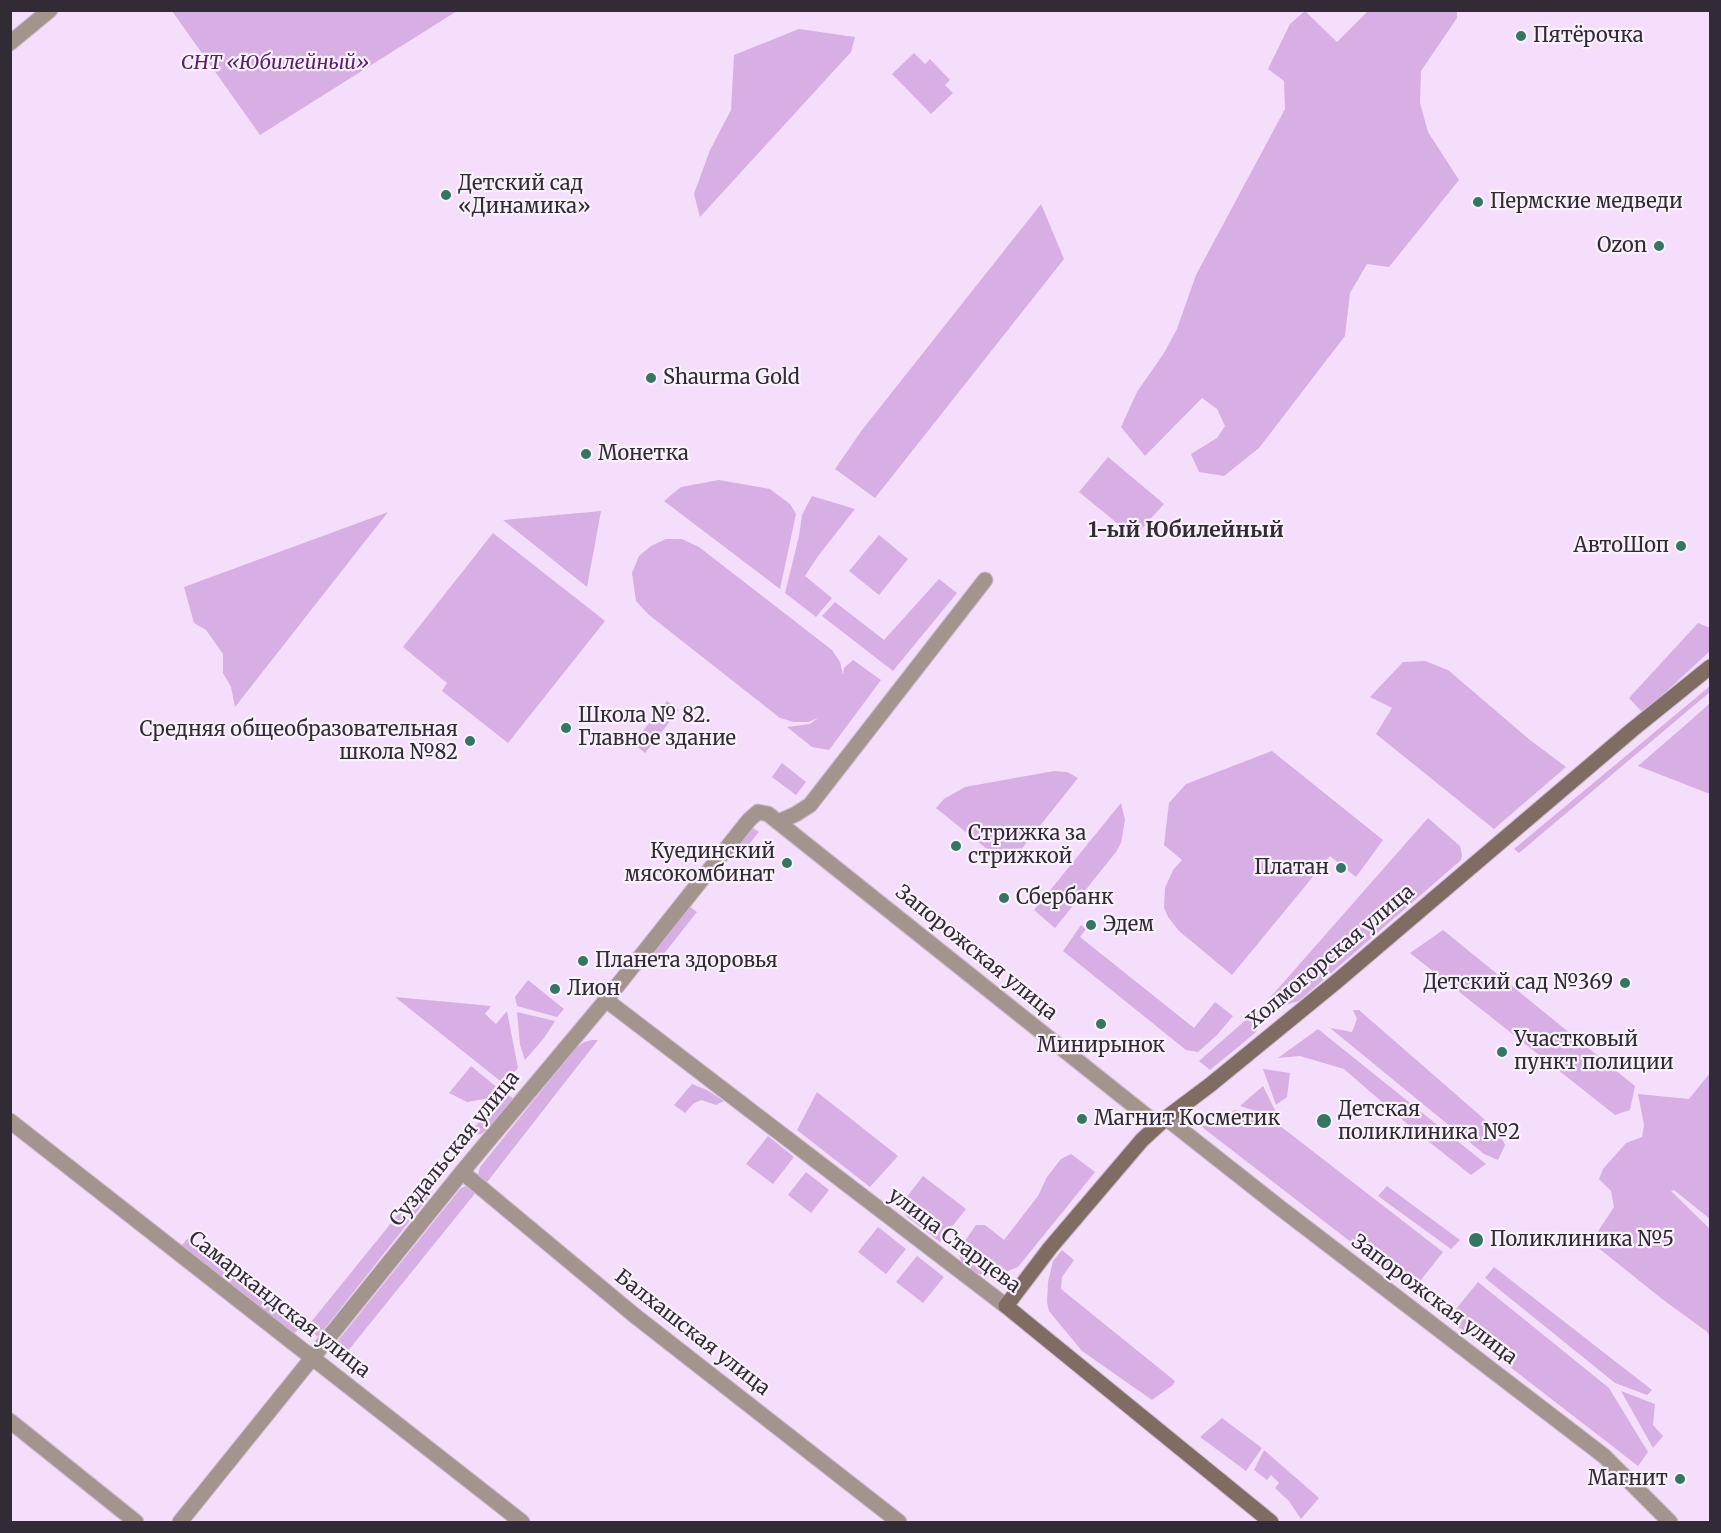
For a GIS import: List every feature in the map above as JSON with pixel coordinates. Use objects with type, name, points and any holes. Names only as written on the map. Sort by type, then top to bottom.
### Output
[{"type":"main road","name":"Холмогорская улица","points":[[1006,1306],[1090,1198],[1136,1146],[1162,1121],[1328,989],[1632,730],[1710,667]]},
{"type":"main road","name":"улица Старцева","points":[[1006,1306],[1271,1522]]},
{"type":"street","points":[[10,43],[50,10]]},
{"type":"street","name":"Суздальская улица","points":[[180,1522],[462,1172],[606,1000],[752,816],[758,812],[773,818],[796,814],[810,805],[985,580]]},
{"type":"street","name":"Запорожская улица","points":[[773,818],[1162,1121],[1279,1207],[1604,1456],[1670,1522]]},
{"type":"street","name":"улица Старцева","points":[[606,1000],[1006,1306]]},
{"type":"street","name":"Самаркандская улица","points":[[10,1122],[522,1522]]},
{"type":"street","name":"Балхашская улица","points":[[462,1172],[634,1315],[899,1522]]},
{"type":"street","points":[[10,1421],[136,1522]]},
{"type":"green space","name":"СНТ «Юбилейный»","points":[[172,11],[457,11],[260,135]]},
{"type":"green space","points":[[1305,11],[1337,42],[1368,11],[1457,11],[1457,18],[1421,71],[1420,103],[1428,132],[1459,180],[1389,267],[1367,264],[1350,293],[1345,336],[1259,448],[1224,476],[1199,472],[1191,454],[1217,438],[1225,426],[1217,409],[1202,398],[1145,456],[1121,427],[1137,392],[1164,353],[1177,329],[1196,275],[1285,109],[1284,81],[1268,69],[1290,24]]},
{"type":"green space","points":[[799,29],[855,37],[851,52],[700,217],[694,194],[710,150],[731,110],[734,55]]},
{"type":"green space","points":[[914,53],[925,64],[930,59],[950,80],[945,85],[953,93],[931,114],[892,74]]},
{"type":"green space","points":[[1041,204],[1064,259],[875,498],[835,469],[862,430]]},
{"type":"green space","points":[[1108,457],[1164,504],[1134,537],[1079,492]]},
{"type":"green space","points":[[719,480],[770,489],[790,504],[796,514],[780,589],[664,501],[681,487]]},
{"type":"green space","points":[[812,496],[855,509],[805,576],[832,598],[816,617],[785,593],[802,515]]},
{"type":"green space","points":[[601,511],[587,587],[503,520]]},
{"type":"green space","points":[[388,512],[235,707],[231,687],[223,673],[223,654],[206,630],[194,623],[184,587]]},
{"type":"green space","points":[[493,533],[605,621],[508,743],[442,691],[447,683],[403,647]]},
{"type":"green space","points":[[879,535],[908,559],[879,595],[849,571]]},
{"type":"green space","points":[[666,539],[682,539],[699,547],[832,650],[840,662],[843,675],[844,668],[853,660],[881,680],[829,750],[812,747],[787,727],[810,724],[818,718],[808,722],[794,722],[780,718],[649,615],[636,601],[632,573],[639,556],[651,546]]},
{"type":"green space","points":[[939,579],[957,593],[893,671],[822,616],[835,602],[884,640]]},
{"type":"green space","points":[[1698,623],[1710,628],[1710,651],[1643,713],[1629,698]]},
{"type":"green space","points":[[1425,661],[1448,670],[1530,740],[1566,767],[1494,829],[1376,734],[1392,708],[1370,697],[1403,662]]},
{"type":"green space","points":[[1710,686],[1710,692],[1519,853],[1514,849]]},
{"type":"green space","points":[[667,701],[679,710],[645,753],[633,743]]},
{"type":"green space","points":[[1710,703],[1710,794],[1638,766],[1690,721]]},
{"type":"green space","points":[[1272,751],[1383,840],[1356,877],[1330,856],[1232,975],[1179,931],[1164,908],[1165,888],[1173,870],[1182,860],[1164,845],[1169,803],[1186,784]]},
{"type":"green space","points":[[782,763],[806,782],[796,795],[772,777]]},
{"type":"green space","points":[[1054,771],[1067,772],[1078,778],[1008,866],[936,808],[944,799],[965,787]]},
{"type":"green space","points":[[1121,803],[1125,820],[1121,843],[1055,928],[1034,910]]},
{"type":"green space","points":[[1428,818],[1460,846],[1461,860],[1299,1001],[1282,1006],[1268,1000]]},
{"type":"green space","points":[[750,826],[759,832],[741,854],[733,847]]},
{"type":"green space","points":[[689,906],[697,912],[655,965],[651,960],[652,953]]},
{"type":"green space","points":[[1081,925],[1086,929],[1080,937],[1194,1028],[1215,1002],[1233,1016],[1198,1052],[1186,1050],[1063,951]]},
{"type":"green space","points":[[1443,930],[1635,1086],[1630,1110],[1615,1115],[1410,953]]},
{"type":"green space","points":[[528,980],[564,1009],[557,1017],[517,1006],[515,997]]},
{"type":"green space","points":[[395,997],[491,1006],[485,1014],[496,1024],[507,1011],[518,1068],[504,1084]]},
{"type":"green space","points":[[1257,1010],[1262,1022],[1255,1033],[1210,1070],[1199,1061]]},
{"type":"green space","points":[[1353,1010],[1359,1010],[1499,1132],[1505,1145],[1498,1160],[1484,1154],[1330,1028],[1352,1032],[1357,1019]]},
{"type":"green space","points":[[517,1012],[555,1021],[525,1060],[520,1045]]},
{"type":"green space","points":[[1318,1029],[1486,1164],[1471,1175],[1419,1134],[1344,1069],[1300,1056],[1278,1058]]},
{"type":"green space","points":[[598,1040],[484,1186],[478,1175],[480,1167],[575,1049],[584,1042]]},
{"type":"green space","points":[[471,1066],[499,1089],[491,1098],[467,1102],[449,1093]]},
{"type":"green space","points":[[1263,1069],[1290,1073],[1287,1097],[1276,1105]]},
{"type":"green space","points":[[1710,1073],[1710,1219],[1674,1190],[1671,1191],[1710,1229],[1710,1336],[1591,1242],[1614,1207],[1611,1191],[1599,1179],[1603,1169],[1626,1143],[1642,1137],[1644,1125],[1638,1094],[1689,1099]]},
{"type":"green space","points":[[692,1084],[724,1101],[716,1105],[701,1100],[693,1104],[685,1113],[674,1105]]},
{"type":"green space","points":[[1263,1086],[1276,1112],[1272,1116],[1240,1106]]},
{"type":"green space","points":[[504,1092],[514,1099],[491,1127],[481,1134],[467,1136]]},
{"type":"green space","points":[[817,1092],[898,1156],[870,1187],[797,1130]]},
{"type":"green space","points":[[1235,1110],[1275,1122],[1443,1252],[1413,1290],[1202,1127]]},
{"type":"green space","points":[[768,1136],[794,1157],[773,1184],[746,1164]]},
{"type":"green space","points":[[1071,1154],[1095,1172],[1018,1267],[993,1277],[970,1271],[962,1263],[959,1255],[962,1245],[976,1225],[985,1225],[1004,1240],[1038,1196],[1047,1177],[1061,1159]]},
{"type":"green space","points":[[806,1172],[829,1190],[811,1213],[788,1195]]},
{"type":"green space","points":[[430,1175],[433,1187],[427,1199],[318,1337],[307,1327]]},
{"type":"green space","points":[[923,1176],[966,1209],[940,1242],[906,1216],[902,1209],[903,1202]]},
{"type":"green space","points":[[471,1186],[477,1191],[343,1357],[332,1348],[460,1189]]},
{"type":"green space","points":[[1387,1186],[1460,1240],[1451,1249],[1378,1196]]},
{"type":"green space","points":[[878,1227],[906,1249],[886,1274],[858,1252]]},
{"type":"green space","points":[[189,1237],[300,1327],[294,1334],[181,1246]]},
{"type":"green space","points":[[1062,1250],[1074,1260],[1062,1277],[1061,1289],[1175,1381],[1173,1385],[1152,1400],[1082,1351],[1049,1311],[1048,1282],[1053,1261]]},
{"type":"green space","points":[[917,1256],[944,1277],[923,1303],[896,1282]]},
{"type":"green space","points":[[1494,1267],[1652,1390],[1647,1395],[1615,1383],[1485,1278]]},
{"type":"green space","points":[[1478,1282],[1609,1388],[1648,1452],[1638,1466],[1448,1319]]},
{"type":"green space","points":[[1621,1391],[1655,1404],[1653,1425],[1663,1436],[1653,1448]]},
{"type":"green space","points":[[1222,1418],[1262,1448],[1246,1471],[1200,1437]]},
{"type":"green space","points":[[1264,1450],[1319,1498],[1301,1519],[1289,1501],[1275,1488],[1279,1483],[1271,1475],[1267,1480],[1254,1470]]},
{"type":"place","name":"Пятёрочка","points":[[1521,36]]},
{"type":"place","name":"Детский сад «Динамика»","points":[[446,195]]},
{"type":"place","name":"Пермские медведи","points":[[1478,202]]},
{"type":"place","name":"Ozon","points":[[1659,246]]},
{"type":"place","name":"Shaurma Gold","points":[[651,378]]},
{"type":"place","name":"Монетка","points":[[586,454]]},
{"type":"place","name":"АвтоШоп","points":[[1681,546]]},
{"type":"place","name":"Школа № 82. Главное здание","points":[[566,728]]},
{"type":"place","name":"Средняя общеобразовательная школа №82","points":[[470,741]]},
{"type":"place","name":"Стрижка за стрижкой","points":[[956,846]]},
{"type":"place","name":"Куединский мясокомбинат","points":[[787,863]]},
{"type":"place","name":"Платан","points":[[1341,868]]},
{"type":"place","name":"Сбербанк","points":[[1004,898]]},
{"type":"place","name":"Эдем","points":[[1091,925]]},
{"type":"place","name":"Планета здоровья","points":[[583,961]]},
{"type":"place","name":"Детский сад №369","points":[[1625,983]]},
{"type":"place","name":"Лион","points":[[555,989]]},
{"type":"place","name":"Минирынок","points":[[1101,1024]]},
{"type":"place","name":"Участковый пункт полиции","points":[[1502,1052]]},
{"type":"place","name":"Магнит Косметик","points":[[1082,1119]]},
{"type":"place","name":"Детская поликлиника №2","points":[[1324,1121]]},
{"type":"place","name":"Поликлиника №5","points":[[1476,1240]]},
{"type":"place","name":"Магнит","points":[[1680,1479]]},
{"type":"district","name":"1-ый Юбилейный","points":[[1186,531]]}]
